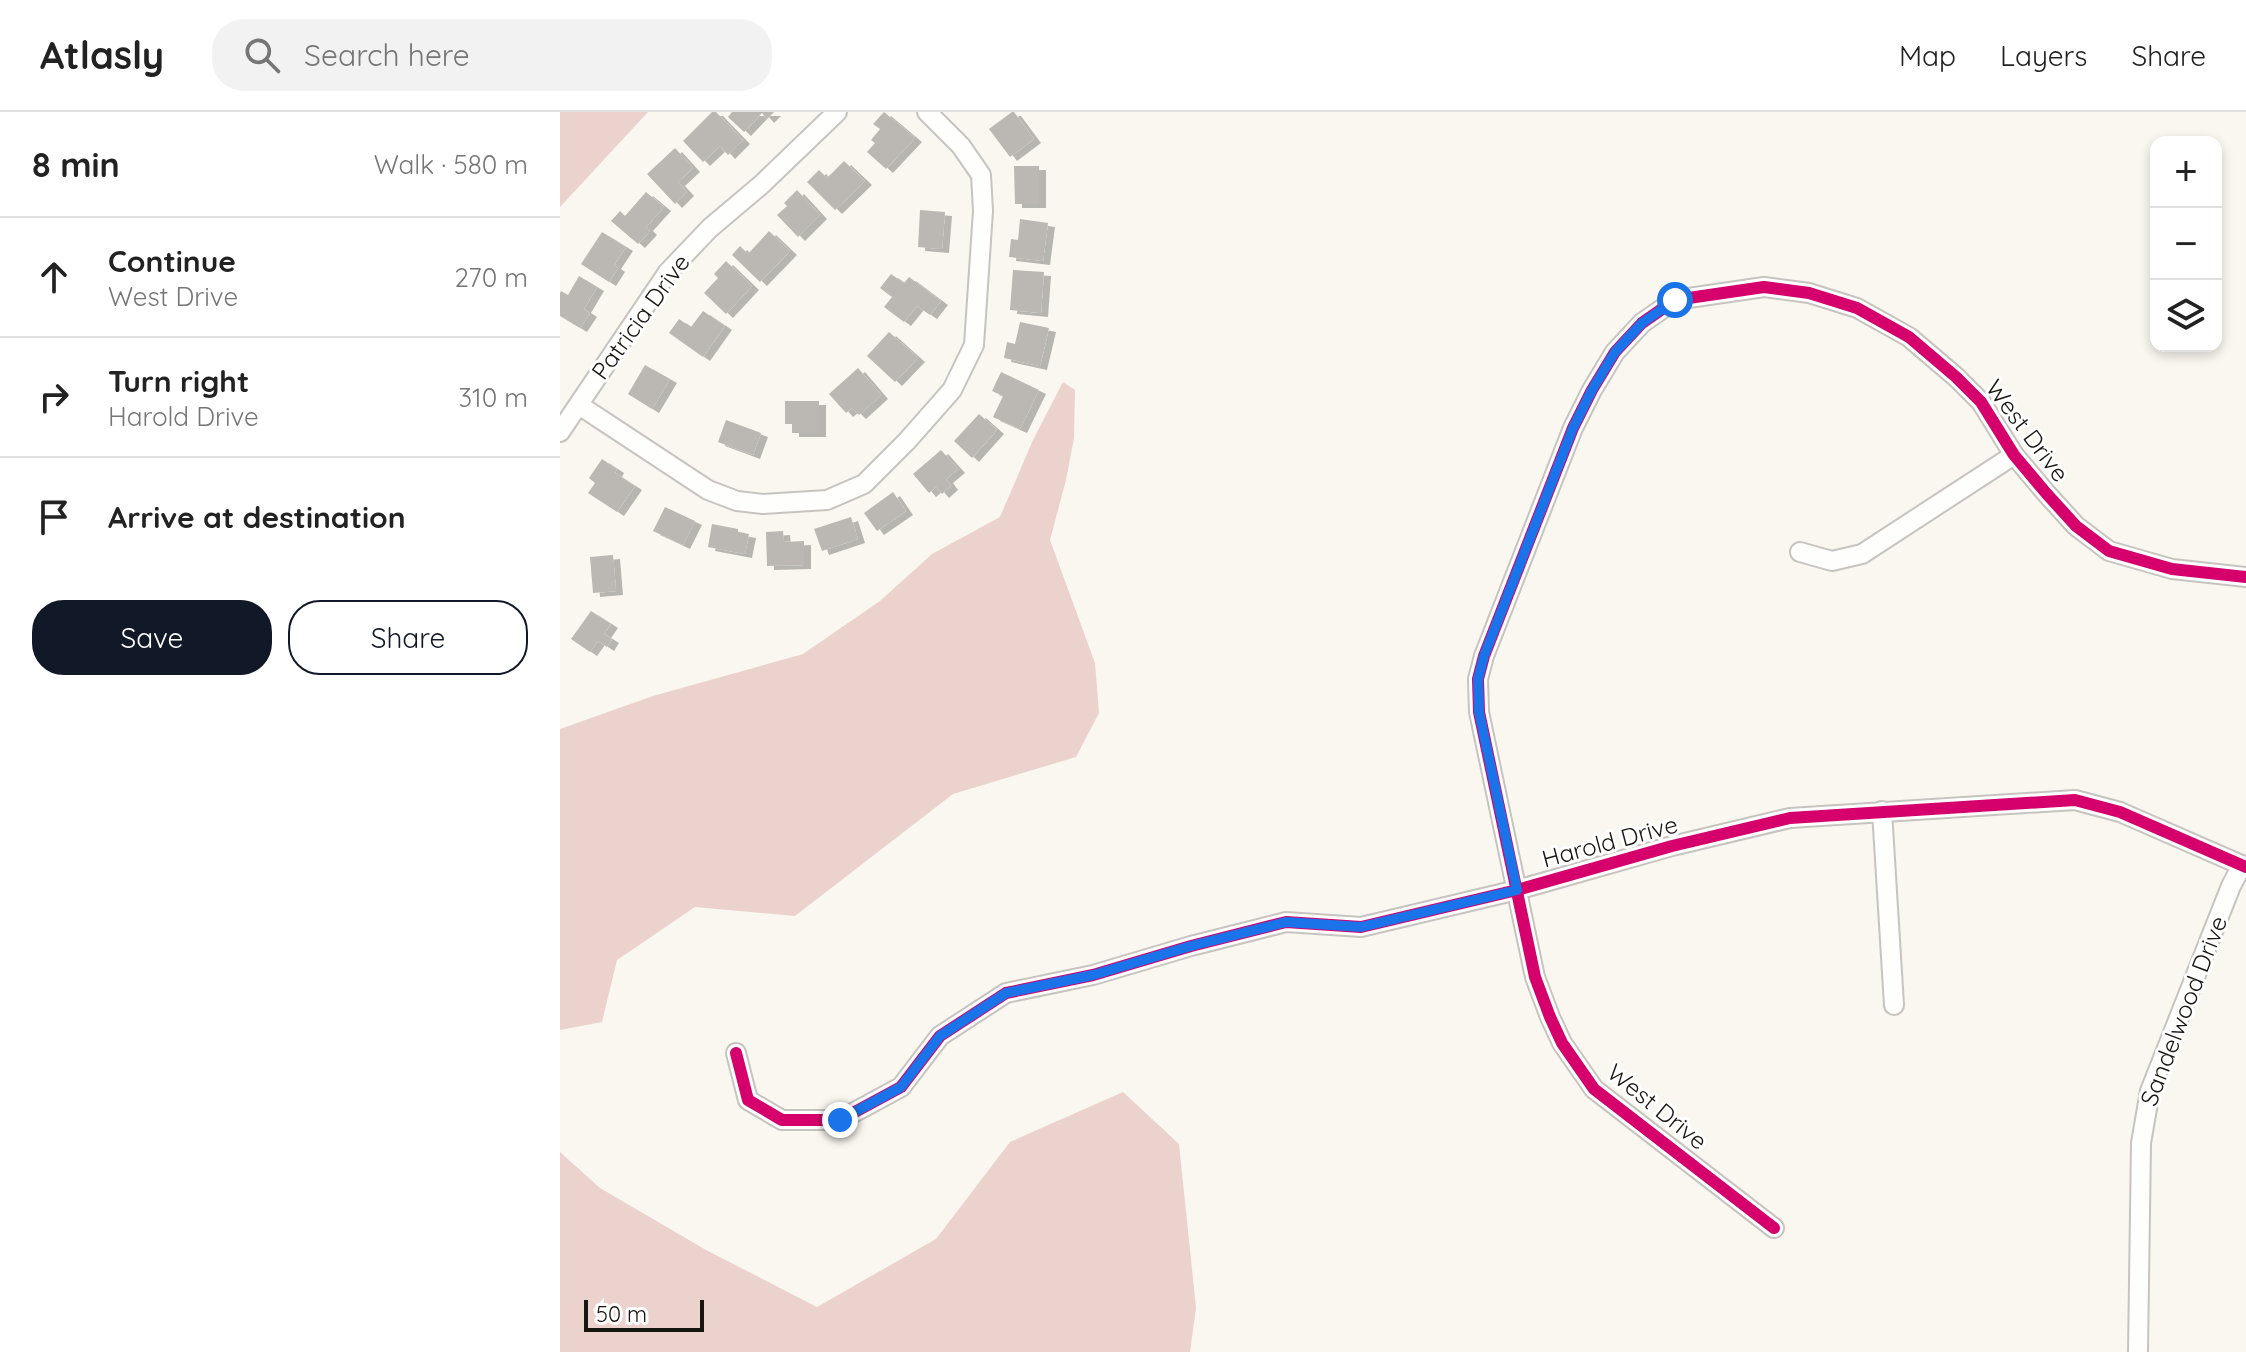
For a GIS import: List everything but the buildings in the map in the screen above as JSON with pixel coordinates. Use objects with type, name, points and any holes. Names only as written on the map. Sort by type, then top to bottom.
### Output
[{"type":"street","name":"Patricia Drive","points":[[560,432],[668,272],[710,228],[761,185],[837,112]]},
{"type":"street","points":[[579,405],[708,490],[737,501],[763,504],[827,500],[864,484],[952,390],[974,345],[983,211],[981,175],[961,146],[927,112]]},
{"type":"street","name":"West Drive","points":[[1774,1228],[1594,1089],[1562,1043],[1535,977],[1479,712],[1478,679],[1484,656],[1573,428],[1615,352],[1642,323],[1675,300],[1764,287],[1809,293],[1857,308],[1909,337],[1956,377],[1981,402],[2014,455],[2076,526],[2109,551],[2172,569],[2246,577]]},
{"type":"street","points":[[1800,552],[1832,561],[1862,554],[2014,455]]},
{"type":"street","name":"Harold Drive","points":[[736,1053],[748,1100],[782,1120],[840,1120],[901,1087],[940,1036],[1006,993],[1093,975],[1286,922],[1361,927],[1517,890],[1672,846],[1790,818],[2075,800],[2120,812],[2244,866]]},
{"type":"street","points":[[1882,811],[1894,1005]]},
{"type":"street","name":"Sandelwood Drive","points":[[2138,1352],[2141,1143],[2145,1111],[2150,1091],[2231,886],[2244,866]]},
{"type":"shaded area","points":[[560,112],[648,112],[560,207]]},
{"type":"shaded area","points":[[1063,382],[1075,390],[1074,438],[1050,540],[1095,663],[1099,713],[1076,757],[953,794],[795,916],[695,907],[617,960],[602,1022],[560,1030],[560,729],[653,696],[803,654],[880,601],[932,554],[1000,517],[1033,440]]},
{"type":"shaded area","points":[[1123,1092],[1179,1144],[1196,1308],[1190,1352],[560,1352],[560,1152],[600,1188],[706,1250],[817,1307],[936,1239],[1010,1142]]},
{"type":"cycle path","points":[[1774,1228],[1594,1089],[1562,1043],[1535,977],[1479,712],[1478,679],[1484,656],[1573,428],[1615,352],[1642,323],[1675,300],[1764,287],[1809,293],[1857,308],[1909,337],[1956,377],[1981,402],[2014,455],[2046,493],[2076,526],[2109,551],[2172,569],[2246,577]]},
{"type":"cycle path","points":[[736,1053],[748,1100],[782,1120],[840,1120],[901,1087],[940,1036],[1006,993],[1093,975],[1286,922],[1361,927],[1517,890],[1672,846],[1790,818],[2075,800],[2120,812],[2246,867]]},
{"type":"route","points":[[840,1120],[901,1087],[940,1036],[1006,993],[1093,975],[1286,922],[1361,927],[1517,890],[1479,712],[1478,679],[1484,656],[1573,428],[1592,390],[1615,352],[1642,323],[1675,300]]}]
